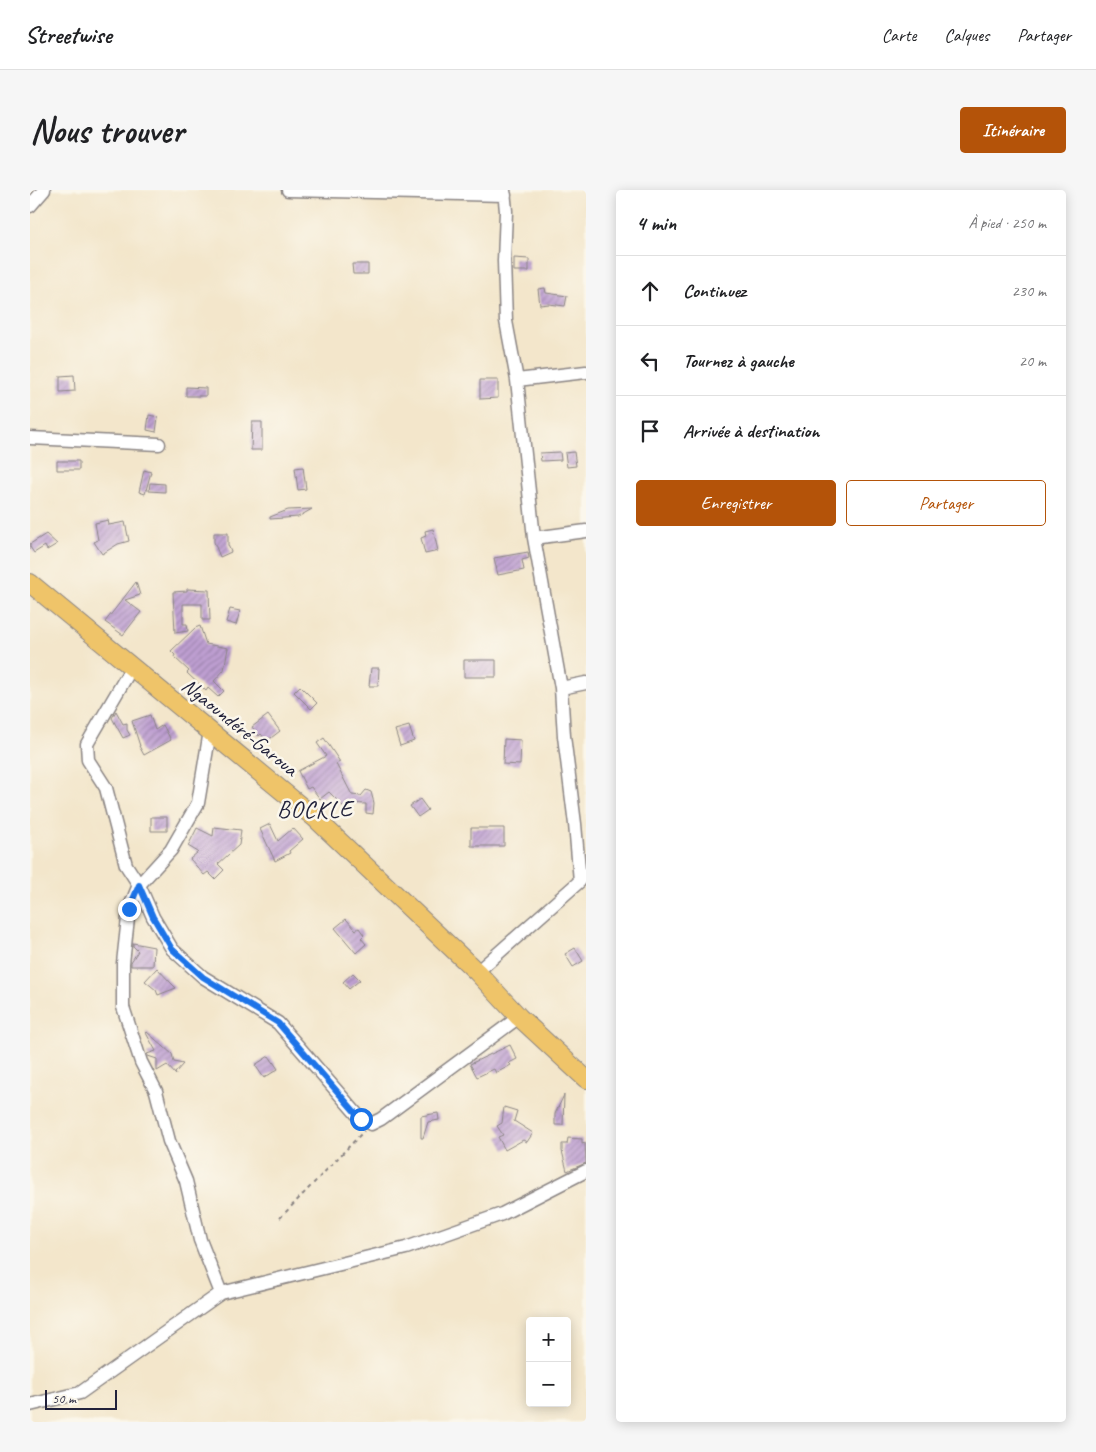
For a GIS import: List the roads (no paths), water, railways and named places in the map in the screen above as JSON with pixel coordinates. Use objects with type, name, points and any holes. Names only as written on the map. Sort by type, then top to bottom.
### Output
[{"type":"highway","name":"Ngaoundéré-Garoua","points":[[30,584],[315,818],[477,972],[519,1017],[586,1079]]},
{"type":"street","points":[[30,206],[44,190]]},
{"type":"street","points":[[288,190],[504,193],[506,211],[504,260],[506,321],[517,380],[534,538],[561,688],[564,736],[580,881],[477,972]]},
{"type":"street","points":[[517,380],[586,372]]},
{"type":"street","points":[[30,438],[159,444]]},
{"type":"street","points":[[534,538],[586,531]]},
{"type":"street","points":[[132,667],[87,744],[88,760],[106,788],[126,865],[139,885],[153,917],[172,949],[203,977],[278,1023],[361,1119],[370,1124],[382,1119],[519,1017]]},
{"type":"street","points":[[561,688],[586,683]]},
{"type":"street","points":[[210,731],[198,802],[171,850],[139,885],[129,909],[123,963],[123,1007],[141,1062],[156,1091],[169,1141],[186,1181],[200,1240],[221,1293]]},
{"type":"street","points":[[30,1405],[80,1393],[221,1293],[406,1248],[502,1214],[586,1171]]},
{"type":"district","name":"BOCKLE","points":[[315,809]]}]
